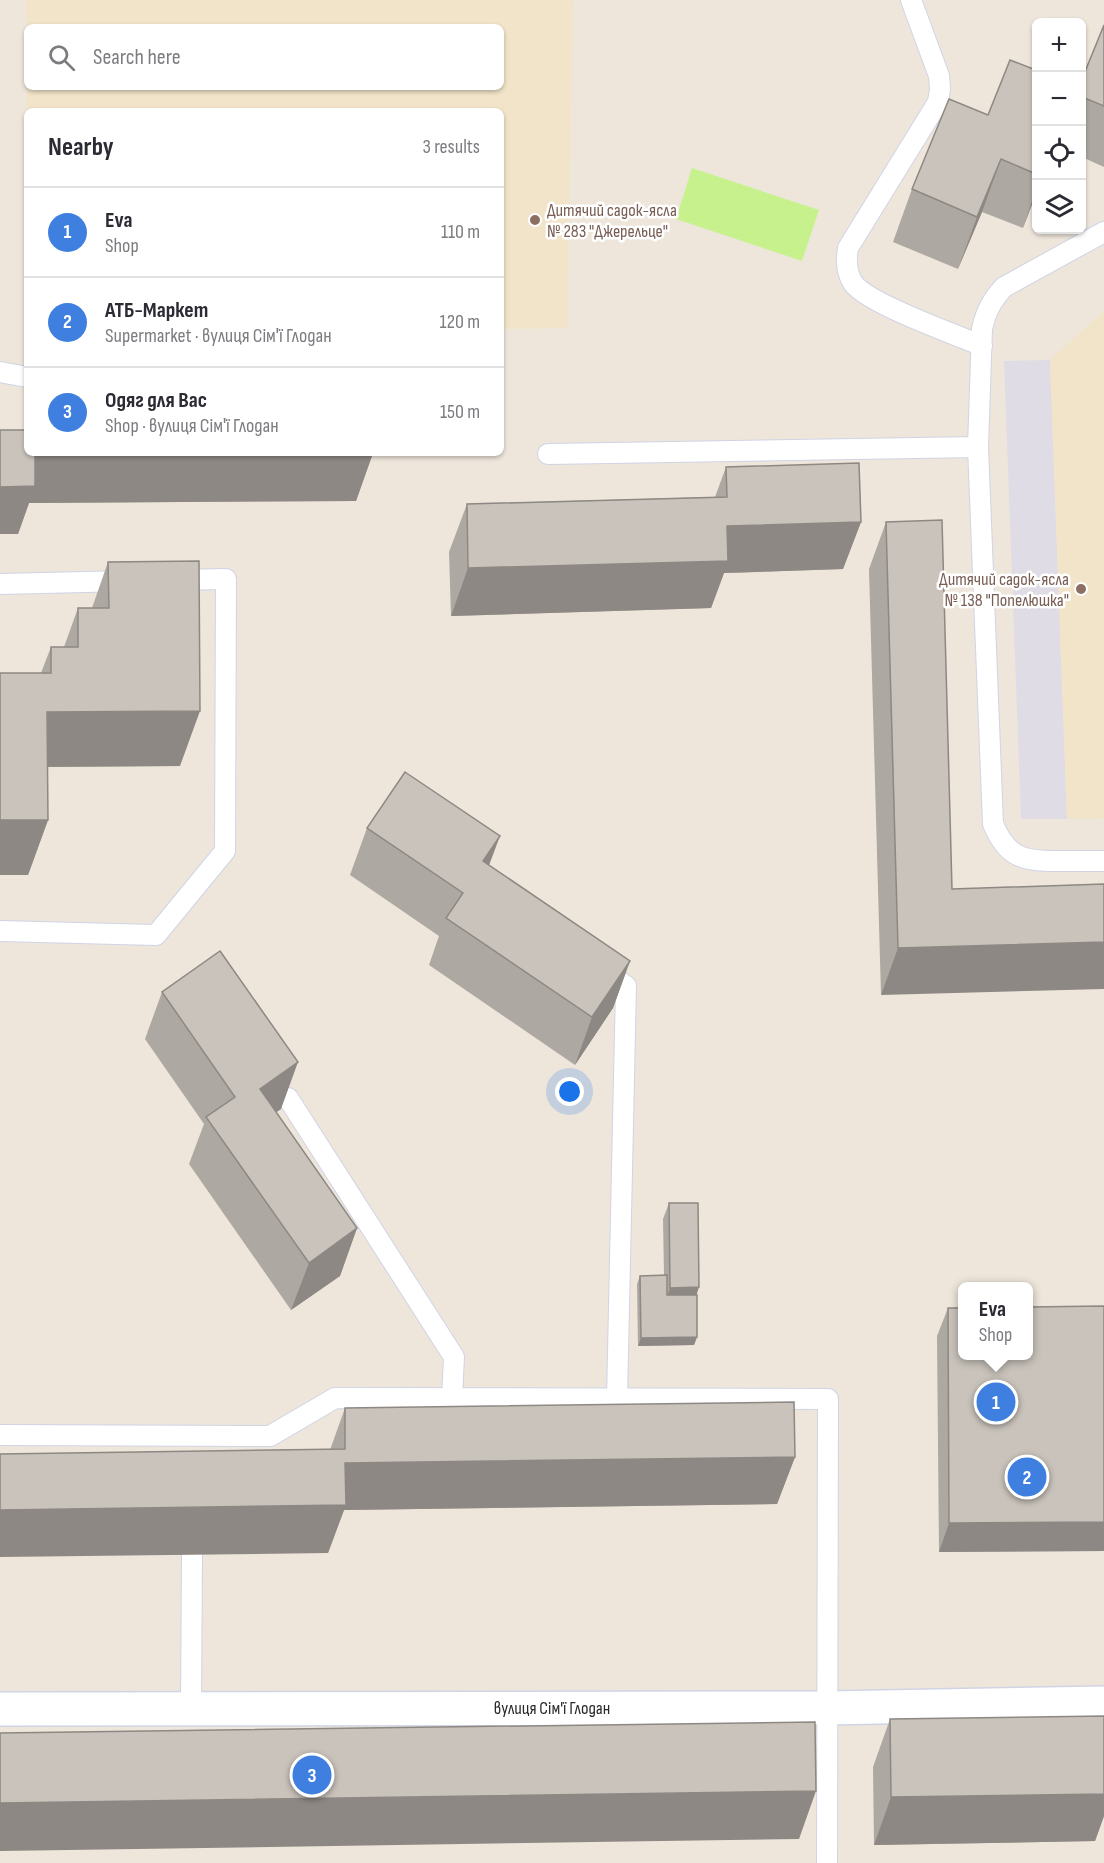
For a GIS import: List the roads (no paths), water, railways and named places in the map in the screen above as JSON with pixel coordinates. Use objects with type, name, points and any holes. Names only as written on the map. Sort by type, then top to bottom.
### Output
[{"type":"street","name":"вулиця Сім'ї Глодан","points":[[0,1709],[827,1708],[1104,1703]]},
{"type":"lane","points":[[911,0],[939,76],[938,102],[848,248],[846,260],[848,272],[853,283],[872,299],[982,346]]},
{"type":"lane","points":[[1104,232],[1004,287],[993,299],[985,313],[982,329],[978,447],[993,824],[999,838],[1010,850],[1023,858],[1038,862],[1104,861]]},
{"type":"lane","points":[[0,372],[24,376]]},
{"type":"lane","points":[[548,454],[978,447]]},
{"type":"lane","points":[[0,584],[226,579],[225,851],[156,935],[0,931]]},
{"type":"lane","points":[[587,960],[626,986],[617,1399]]},
{"type":"lane","points":[[288,1098],[454,1357],[452,1398]]},
{"type":"lane","points":[[0,1435],[270,1436],[335,1398],[828,1399],[827,1863]]},
{"type":"lane","points":[[190,1436],[191,1456]]},
{"type":"lane","points":[[191,1709],[192,1555]]},
{"type":"place","name":"Дитячий садок-ясла № 283 \"Джерельце\"","points":[[535,220]]},
{"type":"place","name":"Дитячий садок-ясла № 138 \"Попелюшка\"","points":[[1081,589]]},
{"type":"place","name":"Eva","points":[[996,1402]]},
{"type":"place","name":"АТБ-Маркет","points":[[1027,1477]]},
{"type":"place","name":"Одяг для Вас","points":[[312,1775]]}]
